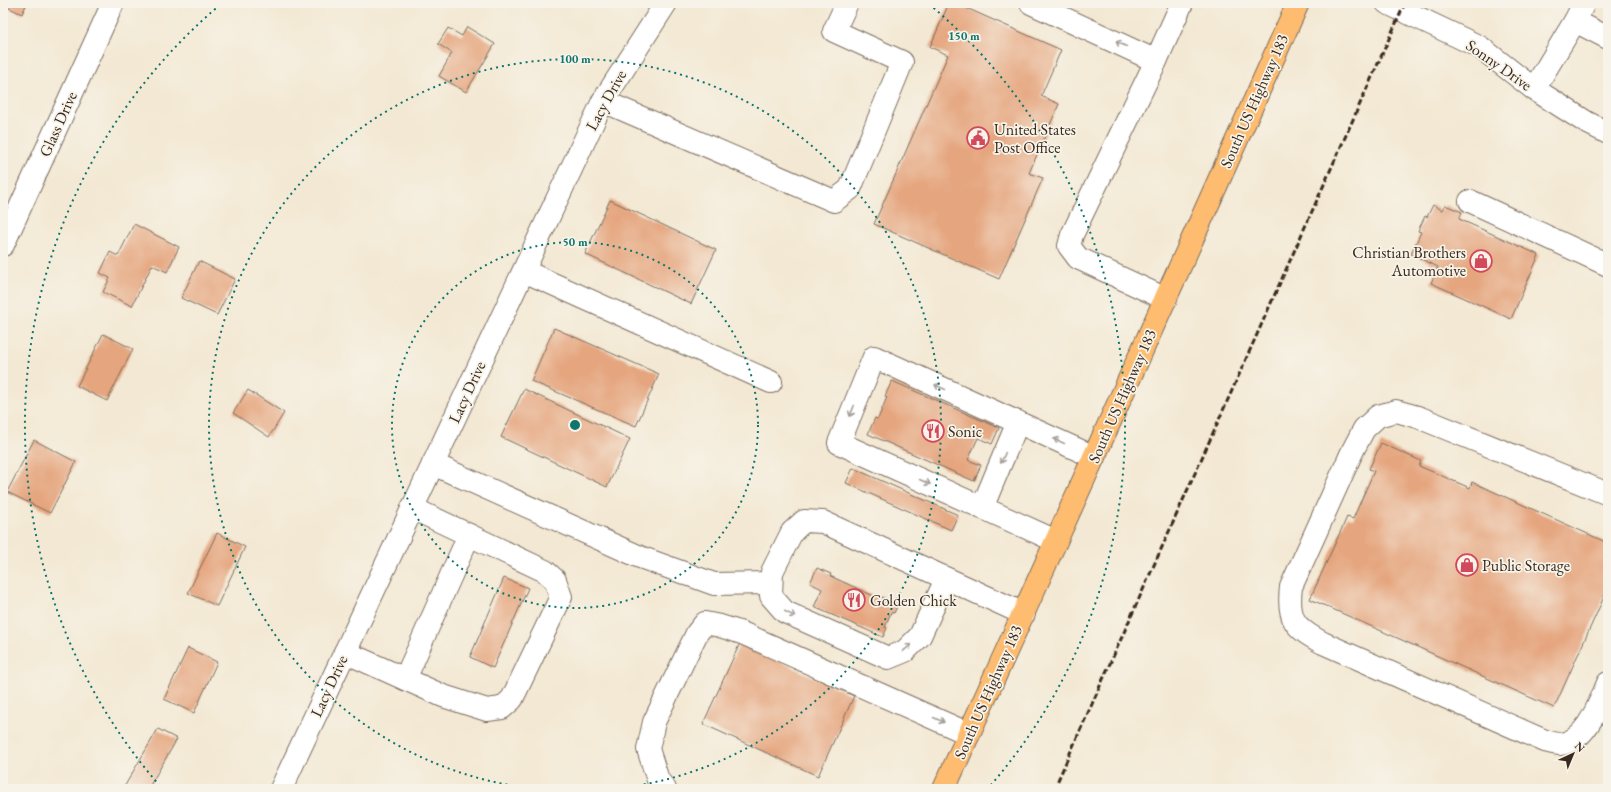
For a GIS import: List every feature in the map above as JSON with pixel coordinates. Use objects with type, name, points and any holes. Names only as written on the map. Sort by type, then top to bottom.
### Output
[{"type":"main road","name":"South US Highway 183","points":[[944,789],[1298,3]]},
{"type":"street","name":"Glass Drive","points":[[3,245],[113,3]]},
{"type":"street","name":"Lacy Drive","points":[[281,789],[602,102],[666,3]]},
{"type":"street","points":[[602,102],[834,201],[850,189],[902,62],[834,31],[847,3]]},
{"type":"street","points":[[1030,3],[1156,61]]},
{"type":"street","points":[[1166,299],[1078,258],[1069,246],[1072,235],[1156,61],[1182,3]]},
{"type":"street","name":"Sonny Drive","points":[[1387,3],[1480,47],[1534,89],[1586,122],[1608,133]]},
{"type":"street","points":[[1534,89],[1579,12],[1608,38]]},
{"type":"street","points":[[1470,201],[1608,265]]},
{"type":"street","points":[[524,271],[771,382]]},
{"type":"street","points":[[1056,541],[839,443],[874,357],[1094,456]]},
{"type":"street","points":[[1608,494],[1418,417],[1396,411],[1378,416],[1364,429],[1353,450],[1291,587],[1289,602],[1292,619],[1304,632],[1323,643],[1545,741],[1560,744],[1574,738],[1584,731],[1592,718],[1608,683]]},
{"type":"street","points":[[982,508],[1018,422]]},
{"type":"street","points":[[433,464],[640,557],[714,584],[771,583]]},
{"type":"street","points":[[345,652],[443,696],[487,710],[502,708],[512,698],[561,597],[555,580],[545,571],[412,508]]},
{"type":"street","points":[[946,579],[920,636],[906,651],[888,658],[785,612],[771,596],[772,572],[792,532],[804,521],[822,522],[1024,614]]},
{"type":"street","points":[[405,679],[469,535]]},
{"type":"street","points":[[665,789],[658,780],[648,749],[654,722],[697,633],[705,623],[742,633],[969,734]]},
{"type":"building","points":[[3,3],[27,3],[22,14],[3,5]]},
{"type":"building","name":"United States Post Office","points":[[949,3],[955,3],[1061,50],[1041,96],[1059,104],[1029,173],[1043,178],[999,279],[874,224],[948,55],[930,47]]},
{"type":"building","points":[[467,27],[495,44],[466,92],[439,76],[452,53],[438,44],[448,28],[462,36]]},
{"type":"building","points":[[610,200],[716,250],[691,304],[585,254]]},
{"type":"building","name":"Christian Brothers Automotive","points":[[1433,205],[1442,210],[1445,205],[1462,212],[1459,219],[1539,255],[1511,319],[1431,283],[1438,267],[1411,254],[1421,232],[1418,231],[1425,216],[1427,217]]},
{"type":"building","points":[[134,224],[179,247],[167,272],[152,265],[132,306],[103,292],[110,278],[100,273],[110,252],[118,256]]},
{"type":"building","points":[[199,261],[235,279],[217,315],[181,298]]},
{"type":"building","points":[[554,328],[659,374],[636,426],[531,381]]},
{"type":"building","points":[[103,334],[133,349],[107,401],[77,386]]},
{"type":"building","name":"Sonic","points":[[892,381],[999,428],[992,444],[978,438],[968,460],[981,465],[974,481],[868,434],[875,418],[878,419],[887,397],[885,396]]},
{"type":"building","points":[[524,389],[630,439],[607,487],[501,437]]},
{"type":"building","points":[[248,390],[284,413],[269,437],[233,413]]},
{"type":"building","points":[[34,440],[76,462],[50,513],[7,492]]},
{"type":"building","name":"Public Storage","points":[[1381,443],[1421,461],[1419,466],[1470,488],[1472,482],[1608,543],[1608,588],[1554,708],[1310,599],[1347,517],[1353,519],[1374,471],[1369,469]]},
{"type":"building","points":[[853,468],[958,515],[951,530],[846,483]]},
{"type":"building","points":[[217,533],[245,547],[217,606],[188,593]]},
{"type":"building","name":"Golden Chick","points":[[817,568],[831,574],[830,576],[876,597],[877,595],[898,604],[894,613],[891,612],[883,637],[814,607],[822,589],[810,583]]},
{"type":"building","points":[[504,578],[528,588],[493,668],[470,657]]},
{"type":"building","points":[[740,643],[854,696],[818,776],[703,724]]},
{"type":"building","points":[[188,648],[217,662],[194,713],[164,699]]},
{"type":"building","points":[[158,729],[177,739],[148,789],[123,789]]},
{"type":"railway","points":[[1054,789],[1405,3]]},
{"type":"place","name":"United States Post Office","points":[[978,138]]},
{"type":"place","name":"Christian Brothers Automotive","points":[[1481,261]]},
{"type":"place","name":"Sonic","points":[[933,431]]},
{"type":"place","name":"Public Storage","points":[[1467,565]]},
{"type":"place","name":"Golden Chick","points":[[854,600]]}]
